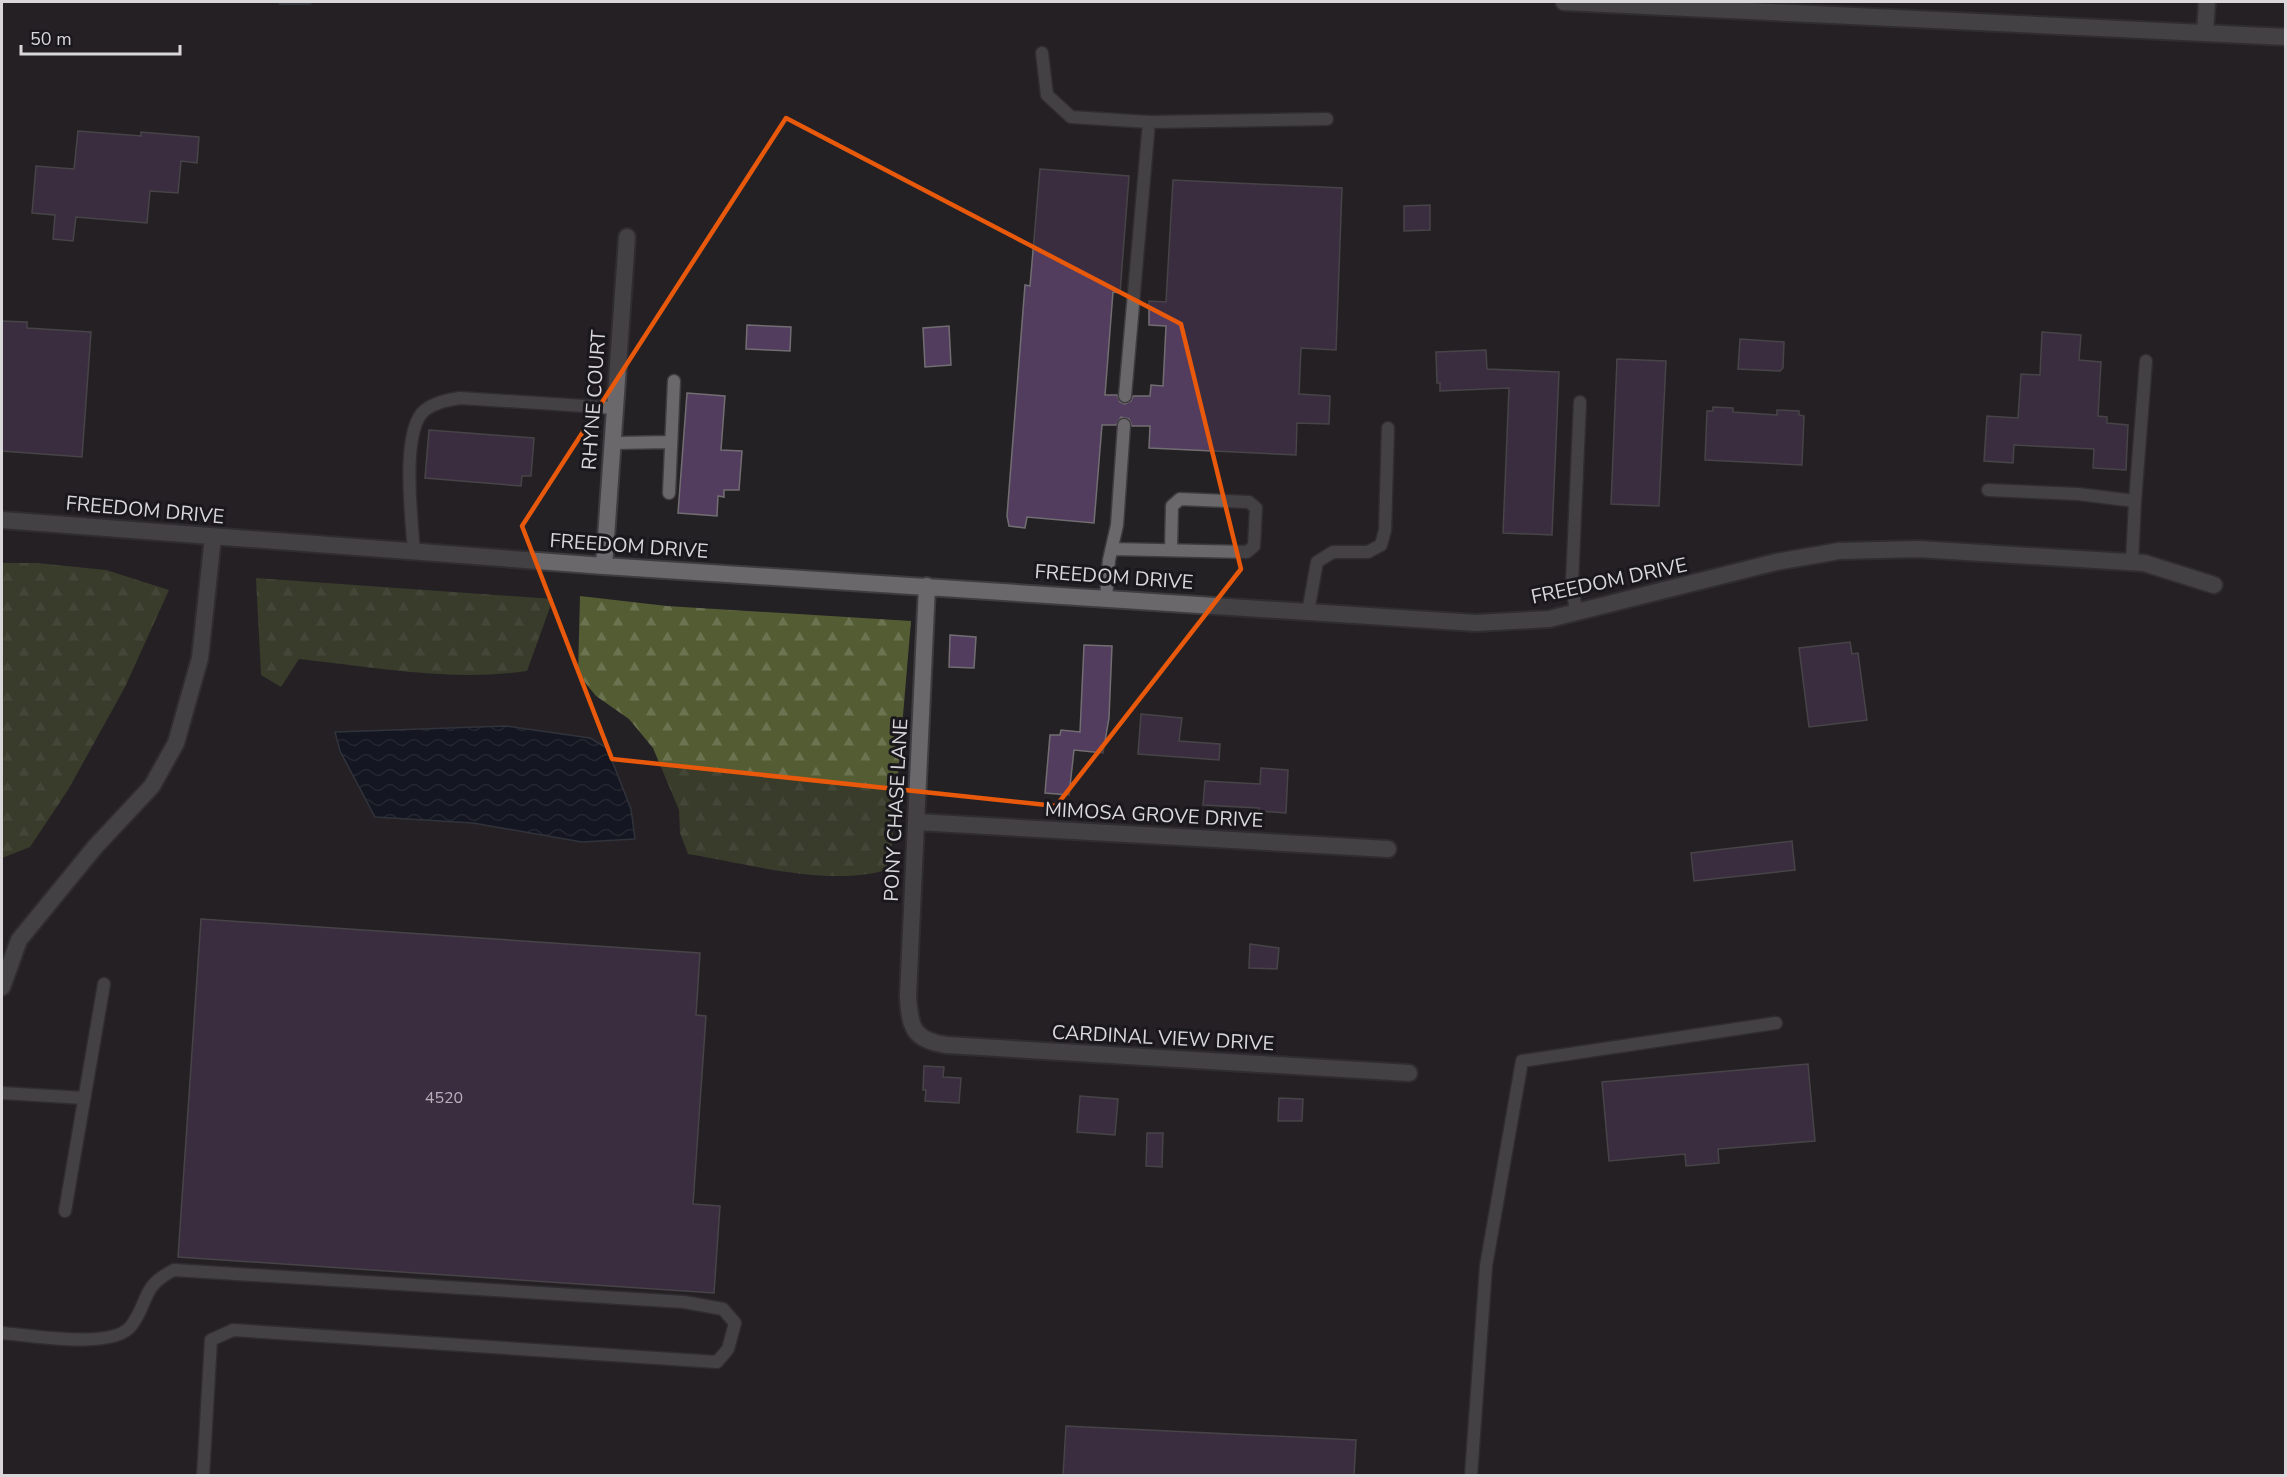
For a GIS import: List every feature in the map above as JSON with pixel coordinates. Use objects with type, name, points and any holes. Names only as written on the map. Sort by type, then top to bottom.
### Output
[{"type":"street","points":[[1564,2],[2286,37]]},
{"type":"street","points":[[2205,32],[2207,2]]},
{"type":"street","name":"RHYNE COURT","points":[[604,566],[627,237]]},
{"type":"street","name":"FREEDOM DRIVE","points":[[2,520],[604,566],[927,585],[1476,623],[1549,619],[1776,562],[1839,551],[1918,549],[2144,563],[2214,585]]},
{"type":"street","points":[[2,987],[19,940],[95,847],[152,786],[176,743],[200,658],[213,537]]},
{"type":"street","name":"PONY CHASE LANE","points":[[918,1035],[909,1021],[908,996],[927,585]]},
{"type":"street","name":"MIMOSA GROVE DRIVE","points":[[917,822],[1388,849]]},
{"type":"street","name":"CARDINAL VIEW DRIVE","points":[[918,1035],[930,1042],[946,1045],[1409,1073]]},
{"type":"lane","points":[[1042,53],[1047,94],[1071,117],[1149,122],[1327,119]]},
{"type":"lane","points":[[1125,396],[1149,122]]},
{"type":"lane","points":[[2132,562],[2146,361]]},
{"type":"lane","points":[[669,493],[674,381]]},
{"type":"lane","points":[[414,552],[408,478],[412,435],[423,411],[440,402],[460,398],[615,408]]},
{"type":"lane","points":[[1576,613],[1572,583],[1580,402]]},
{"type":"lane","points":[[1106,598],[1117,525],[1124,425]]},
{"type":"lane","points":[[1308,612],[1317,562],[1333,552],[1368,552],[1381,545],[1385,530],[1388,428]]},
{"type":"lane","points":[[613,443],[671,442]]},
{"type":"lane","points":[[1988,490],[2135,501]]},
{"type":"lane","points":[[1112,549],[1248,552],[1254,546],[1256,508],[1249,502],[1180,499],[1172,506],[1171,550]]},
{"type":"lane","points":[[65,1211],[104,984]]},
{"type":"lane","points":[[1471,1476],[1486,1266],[1522,1061],[1776,1023]]},
{"type":"lane","points":[[2,1093],[84,1098]]},
{"type":"lane","points":[[2,1334],[79,1340],[106,1339],[130,1328],[156,1279],[174,1270],[684,1302],[723,1309],[735,1323],[728,1349],[717,1362],[233,1330],[211,1340],[203,1476]]},
{"type":"highlighted area","points":[[786,118],[1181,324],[1241,569],[1056,806],[612,759],[522,526]]},
{"type":"green space","points":[[2,563],[37,563],[106,570],[169,590],[125,687],[68,790],[30,847],[2,858]]},
{"type":"green space","points":[[256,578],[553,599],[527,671],[470,675],[442,674],[299,659],[281,687],[261,675]]},
{"type":"green space","points":[[580,596],[667,606],[911,621],[890,869],[867,874],[816,875],[688,854],[680,833],[679,810],[653,748],[629,719],[596,696],[578,674]]},
{"type":"water","points":[[506,726],[590,738],[607,748],[631,809],[635,839],[582,842],[473,823],[375,817],[340,751],[335,732]]},
{"type":"building","points":[[78,131],[141,136],[141,132],[199,137],[197,163],[181,161],[178,193],[150,191],[147,223],[76,217],[73,241],[53,239],[55,215],[32,213],[36,166],[74,169]]},
{"type":"building","points":[[1040,169],[1129,176],[1120,293],[1113,292],[1105,395],[1117,395],[1120,402],[1125,404],[1131,401],[1133,396],[1150,396],[1151,385],[1163,386],[1166,326],[1149,325],[1149,301],[1166,302],[1173,180],[1342,188],[1336,350],[1301,348],[1299,394],[1330,396],[1329,424],[1297,423],[1296,455],[1149,448],[1150,426],[1132,426],[1129,419],[1121,417],[1116,425],[1102,425],[1094,523],[1027,517],[1025,528],[1009,526],[1007,516],[1025,285],[1030,286]]},
{"type":"building","points":[[1430,205],[1430,230],[1404,231],[1404,206]]},
{"type":"building","points":[[2,321],[27,322],[27,328],[91,332],[82,457],[2,451]]},
{"type":"building","points":[[747,325],[791,327],[790,351],[746,349]]},
{"type":"building","points":[[949,326],[951,365],[925,367],[923,328]]},
{"type":"building","points":[[2042,332],[2081,335],[2079,360],[2101,362],[2098,416],[2107,417],[2107,423],[2128,425],[2126,470],[2093,468],[2094,449],[2014,445],[2013,463],[1984,461],[1987,416],[2018,418],[2021,374],[2040,375]]},
{"type":"building","points":[[1740,339],[1784,342],[1783,368],[1780,371],[1738,369]]},
{"type":"building","points":[[1486,350],[1487,369],[1559,372],[1552,535],[1503,533],[1509,388],[1440,391],[1440,383],[1437,383],[1436,352]]},
{"type":"building","points":[[1617,359],[1666,361],[1659,506],[1611,504]]},
{"type":"building","points":[[687,393],[725,396],[721,450],[742,451],[739,490],[724,490],[724,497],[718,496],[717,516],[678,513]]},
{"type":"building","points":[[1713,407],[1733,408],[1733,412],[1777,415],[1777,410],[1799,411],[1799,415],[1804,416],[1802,465],[1705,460],[1707,411],[1713,411]]},
{"type":"building","points":[[429,430],[534,438],[531,476],[522,476],[521,486],[425,478]]},
{"type":"building","points":[[950,635],[976,637],[974,668],[949,667]]},
{"type":"building","points":[[1850,642],[1852,654],[1858,653],[1867,720],[1809,727],[1799,648]]},
{"type":"building","points":[[1084,645],[1112,646],[1109,718],[1103,753],[1074,750],[1069,795],[1045,793],[1050,735],[1060,735],[1061,730],[1080,732]]},
{"type":"building","points":[[1141,714],[1182,718],[1179,741],[1220,744],[1219,760],[1138,754]]},
{"type":"building","points":[[1261,768],[1288,770],[1286,813],[1259,811],[1259,808],[1203,805],[1205,781],[1260,784]]},
{"type":"building","points":[[1792,841],[1795,870],[1694,881],[1691,853]]},
{"type":"building","points":[[201,919],[700,953],[696,1015],[706,1016],[693,1204],[720,1206],[714,1293],[178,1257]]},
{"type":"building","points":[[1250,944],[1279,948],[1277,969],[1249,968]]},
{"type":"building","points":[[1808,1064],[1815,1141],[1718,1149],[1719,1163],[1686,1166],[1685,1154],[1609,1161],[1602,1082]]},
{"type":"building","points":[[924,1066],[944,1067],[943,1077],[961,1078],[959,1103],[925,1101]]},
{"type":"building","points":[[1080,1096],[1118,1099],[1115,1135],[1077,1132]]},
{"type":"building","points":[[1279,1098],[1303,1099],[1302,1121],[1278,1121]]},
{"type":"building","points":[[1147,1133],[1163,1133],[1162,1167],[1146,1166]]},
{"type":"building","points":[[1066,1426],[1356,1440],[1354,1476],[1063,1476]]},
{"type":"waterway","points":[[281,2],[309,2]]}]
